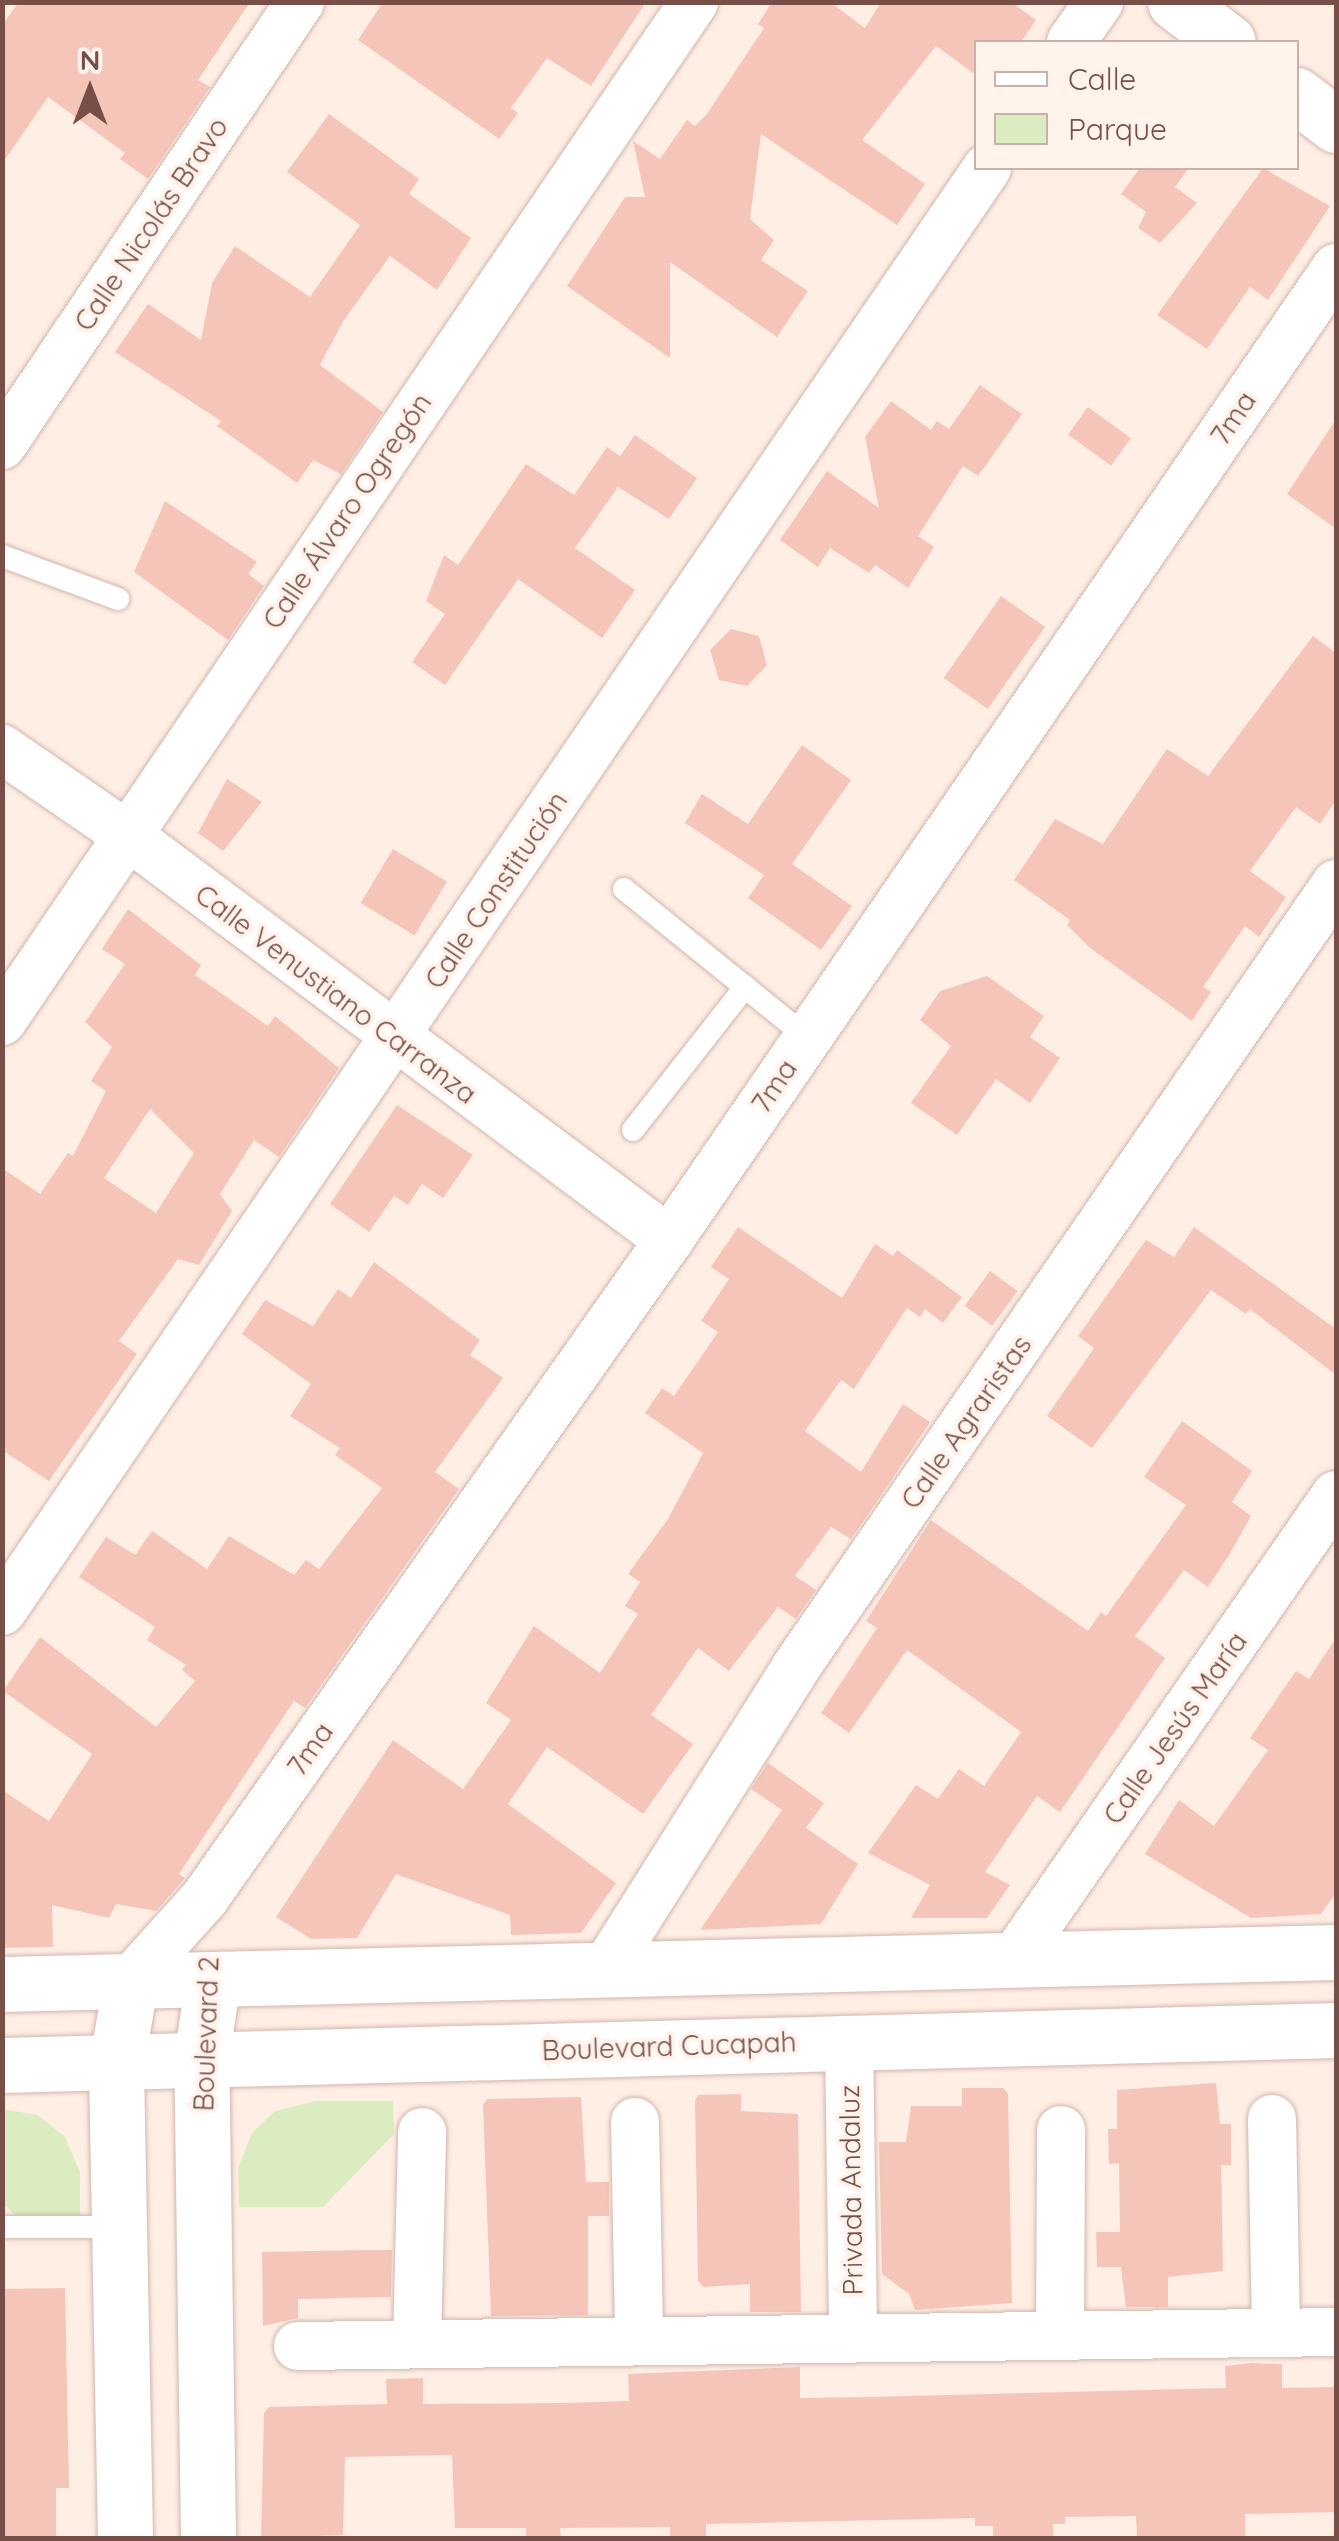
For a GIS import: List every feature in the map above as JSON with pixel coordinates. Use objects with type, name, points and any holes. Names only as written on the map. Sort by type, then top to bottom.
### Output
[{"type":"main road","points":[[1175,2],[1225,40]]},
{"type":"main road","points":[[1299,97],[1336,125]]},
{"type":"main road","points":[[2,1984],[1336,1952]]},
{"type":"main road","name":"Boulevard 2","points":[[208,2538],[202,2060],[213,1979]]},
{"type":"main road","points":[[125,2538],[123,2227],[116,2065],[131,1980]]},
{"type":"main road","name":"Boulevard Cucapah","points":[[2,2066],[1336,2030]]},
{"type":"street","name":"Calle Nicolás Bravo","points":[[2,445],[300,2]]},
{"type":"street","name":"Calle Álvaro Ogregón","points":[[2,1021],[694,2]]},
{"type":"street","points":[[1073,40],[1098,2]]},
{"type":"street","name":"Calle Constitución","points":[[2,1611],[985,170]]},
{"type":"street","name":"7ma","points":[[204,1898],[669,1240],[1336,268]]},
{"type":"street","name":"Calle Venustiano Carranza","points":[[2,749],[127,835],[394,1040],[669,1240]]},
{"type":"street","name":"Calle Agraristas","points":[[606,1968],[796,1668],[1336,884]]},
{"type":"street","name":"Calle Jesús María","points":[[1012,1960],[1336,1496]]},
{"type":"street","name":"Boulevard 2","points":[[204,1898],[213,1979]]},
{"type":"street","name":"Boulevard 2","points":[[131,1980],[204,1898]]},
{"type":"street","name":"Privada Andaluz","points":[[849,2041],[853,2338]]},
{"type":"street","points":[[1272,2119],[1276,2332]]},
{"type":"street","points":[[636,2122],[639,2340]]},
{"type":"street","points":[[1060,2335],[1061,2130]]},
{"type":"street","points":[[417,2344],[422,2132]]},
{"type":"street","points":[[298,2346],[1336,2332]]},
{"type":"lane","points":[[2,556],[118,599]]},
{"type":"lane","points":[[624,889],[808,1038]]},
{"type":"lane","points":[[632,1130],[745,987]]},
{"type":"lane","points":[[2,2227],[123,2227]]},
{"type":"green space","points":[[315,2101],[393,2101],[394,2134],[323,2207],[239,2207],[238,2168],[252,2133],[275,2111]]},
{"type":"green space","points":[[2,2109],[38,2115],[65,2137],[80,2172],[80,2217],[17,2217],[3,2203]]},
{"type":"building","points":[[19,2],[250,2],[198,80],[210,87],[148,179],[120,159],[125,153],[48,97],[2,164],[2,25]]},
{"type":"building","points":[[383,2],[646,2],[591,86],[547,58],[511,108],[518,113],[499,139],[358,40]]},
{"type":"building","points":[[772,2],[830,2],[865,28],[881,2],[1011,2],[1036,20],[1022,40],[974,40],[974,74],[936,46],[862,140],[925,184],[897,225],[761,134],[750,219],[774,240],[761,260],[808,291],[777,337],[670,262],[670,358],[567,286],[625,197],[645,197],[633,141],[660,159],[687,120],[695,126],[707,114],[764,28],[758,24]]},
{"type":"building","points":[[329,114],[419,179],[409,194],[471,238],[437,290],[390,256],[344,320],[320,365],[383,412],[341,474],[313,460],[297,483],[217,426],[221,421],[115,352],[148,304],[201,340],[212,283],[235,246],[310,297],[360,225],[287,172]]},
{"type":"building","points":[[1139,170],[1188,170],[1175,187],[1197,203],[1160,243],[1138,228],[1146,212],[1121,194]]},
{"type":"building","points":[[1262,170],[1330,206],[1268,300],[1250,287],[1207,349],[1157,315]]},
{"type":"building","points":[[980,385],[1022,414],[978,476],[963,466],[918,536],[934,547],[908,588],[875,565],[869,573],[830,548],[818,567],[780,540],[827,471],[879,508],[865,437],[891,401],[931,430],[937,421],[949,429]]},
{"type":"building","points":[[1088,407],[1131,438],[1111,466],[1068,435]]},
{"type":"building","points":[[1336,419],[1336,529],[1287,494]]},
{"type":"building","points":[[635,435],[697,478],[669,519],[618,487],[575,548],[635,590],[602,638],[518,579],[445,685],[412,662],[445,614],[426,601],[444,555],[458,565],[526,464],[574,495],[607,447],[620,456]]},
{"type":"building","points":[[165,501],[257,562],[248,574],[264,586],[228,640],[134,572]]},
{"type":"building","points":[[1001,596],[1045,627],[988,709],[944,678]]},
{"type":"building","points":[[731,629],[759,636],[767,665],[747,686],[719,680],[710,650]]},
{"type":"building","points":[[1313,636],[1336,653],[1336,800],[1320,824],[1296,807],[1250,871],[1286,897],[1259,937],[1245,926],[1203,987],[1211,992],[1192,1021],[1090,948],[1067,925],[1070,920],[1014,880],[1055,819],[1103,844],[1167,749],[1208,776]]},
{"type":"building","points":[[802,745],[851,780],[792,864],[852,906],[821,950],[748,898],[764,875],[685,823],[702,794],[748,824]]},
{"type":"building","points":[[227,779],[262,802],[223,851],[198,833]]},
{"type":"building","points":[[393,849],[447,881],[415,935],[361,903]]},
{"type":"building","points":[[128,909],[201,965],[195,975],[268,1026],[275,1016],[339,1068],[279,1157],[254,1140],[220,1194],[232,1211],[199,1265],[178,1259],[119,1341],[137,1354],[49,1481],[2,1450],[2,1168],[40,1194],[68,1153],[73,1156],[106,1091],[91,1081],[112,1047],[85,1022],[125,964],[102,949]],"holes":[[[150,1109],[194,1153],[156,1213],[104,1178]]]},
{"type":"building","points":[[987,976],[1044,1016],[1030,1037],[1060,1058],[1030,1103],[996,1079],[957,1135],[911,1103],[951,1046],[920,1020],[940,991]]},
{"type":"building","points":[[397,1105],[473,1155],[443,1198],[422,1184],[408,1205],[394,1196],[369,1232],[330,1204]]},
{"type":"building","points":[[738,1227],[842,1298],[875,1244],[893,1256],[897,1250],[962,1297],[943,1323],[925,1309],[920,1317],[907,1308],[854,1389],[841,1380],[805,1431],[861,1472],[903,1404],[930,1422],[886,1488],[851,1539],[831,1527],[795,1576],[816,1590],[796,1619],[778,1607],[729,1671],[698,1648],[651,1715],[693,1744],[643,1814],[547,1747],[508,1804],[616,1883],[581,1933],[511,1935],[510,1915],[396,1874],[357,1938],[311,1939],[276,1917],[393,1740],[463,1789],[511,1720],[486,1703],[534,1626],[600,1673],[638,1614],[625,1606],[640,1582],[628,1574],[668,1519],[703,1453],[645,1413],[662,1388],[674,1396],[718,1332],[701,1321],[729,1279],[711,1267]]},
{"type":"building","points":[[1194,1227],[1336,1329],[1336,1375],[1250,1309],[1246,1314],[1211,1290],[1092,1448],[1047,1416],[1094,1348],[1078,1336],[1146,1240],[1174,1257]]},
{"type":"building","points":[[374,1262],[480,1340],[470,1355],[503,1378],[435,1472],[459,1489],[305,1708],[294,1701],[179,1874],[185,1878],[156,1911],[116,1904],[109,1918],[52,1905],[53,1947],[2,1948],[2,1790],[49,1821],[92,1754],[3,1691],[40,1637],[156,1727],[195,1681],[182,1670],[186,1665],[147,1640],[155,1627],[79,1577],[106,1537],[135,1555],[152,1531],[207,1569],[229,1536],[294,1575],[306,1560],[319,1569],[382,1488],[335,1455],[340,1448],[290,1416],[311,1384],[242,1334],[265,1300],[313,1326],[338,1289],[351,1298]]},
{"type":"building","points":[[990,1271],[1018,1291],[992,1326],[965,1306]]},
{"type":"building","points":[[1182,1421],[1252,1471],[1232,1502],[1251,1516],[1208,1587],[1184,1570],[1135,1636],[1165,1658],[1060,1812],[1037,1796],[985,1872],[1010,1885],[987,1918],[911,1918],[930,1885],[868,1853],[916,1785],[938,1799],[959,1769],[984,1786],[1021,1732],[907,1650],[849,1733],[821,1713],[877,1628],[866,1621],[931,1520],[1088,1631],[1101,1612],[1106,1616],[1186,1505],[1144,1477]]},
{"type":"building","points":[[1336,1638],[1336,1893],[1321,1914],[1251,1918],[1145,1854],[1179,1800],[1214,1826],[1268,1750],[1250,1738],[1296,1671],[1309,1679]]},
{"type":"building","points":[[768,1763],[824,1803],[806,1828],[858,1864],[821,1924],[700,1930],[782,1810],[751,1789]]},
{"type":"building","points":[[1216,2083],[1220,2124],[1231,2124],[1231,2165],[1221,2165],[1223,2271],[1168,2277],[1168,2307],[1126,2307],[1121,2267],[1097,2267],[1096,2232],[1120,2232],[1119,2163],[1109,2164],[1108,2129],[1117,2129],[1117,2090]]},
{"type":"building","points":[[962,2088],[1003,2088],[1008,2094],[1012,2303],[915,2310],[909,2294],[882,2274],[879,2142],[906,2142],[911,2106],[962,2106]]},
{"type":"building","points":[[741,2094],[741,2111],[798,2114],[801,2312],[750,2312],[750,2284],[703,2287],[698,2281],[695,2101],[698,2095]]},
{"type":"building","points":[[581,2097],[586,2182],[609,2182],[609,2216],[588,2216],[588,2315],[491,2316],[483,2105],[487,2099]]},
{"type":"building","points":[[392,2250],[391,2297],[298,2299],[298,2318],[263,2326],[262,2252]]},
{"type":"building","points":[[65,2288],[69,2488],[56,2488],[56,2536],[2,2537],[2,2289]]},
{"type":"building","points":[[1282,2364],[1282,2388],[1336,2387],[1336,2512],[1245,2514],[1245,2538],[1137,2537],[1136,2516],[1065,2517],[1065,2524],[1053,2524],[1053,2536],[1029,2538],[993,2538],[993,2526],[975,2526],[975,2518],[706,2524],[706,2538],[670,2538],[670,2527],[560,2528],[561,2538],[526,2538],[526,2528],[455,2528],[452,2455],[345,2457],[343,2535],[261,2538],[264,2413],[269,2407],[387,2404],[386,2379],[423,2378],[423,2404],[564,2403],[629,2401],[628,2374],[800,2367],[800,2398],[868,2397],[1226,2388],[1225,2366]]}]
